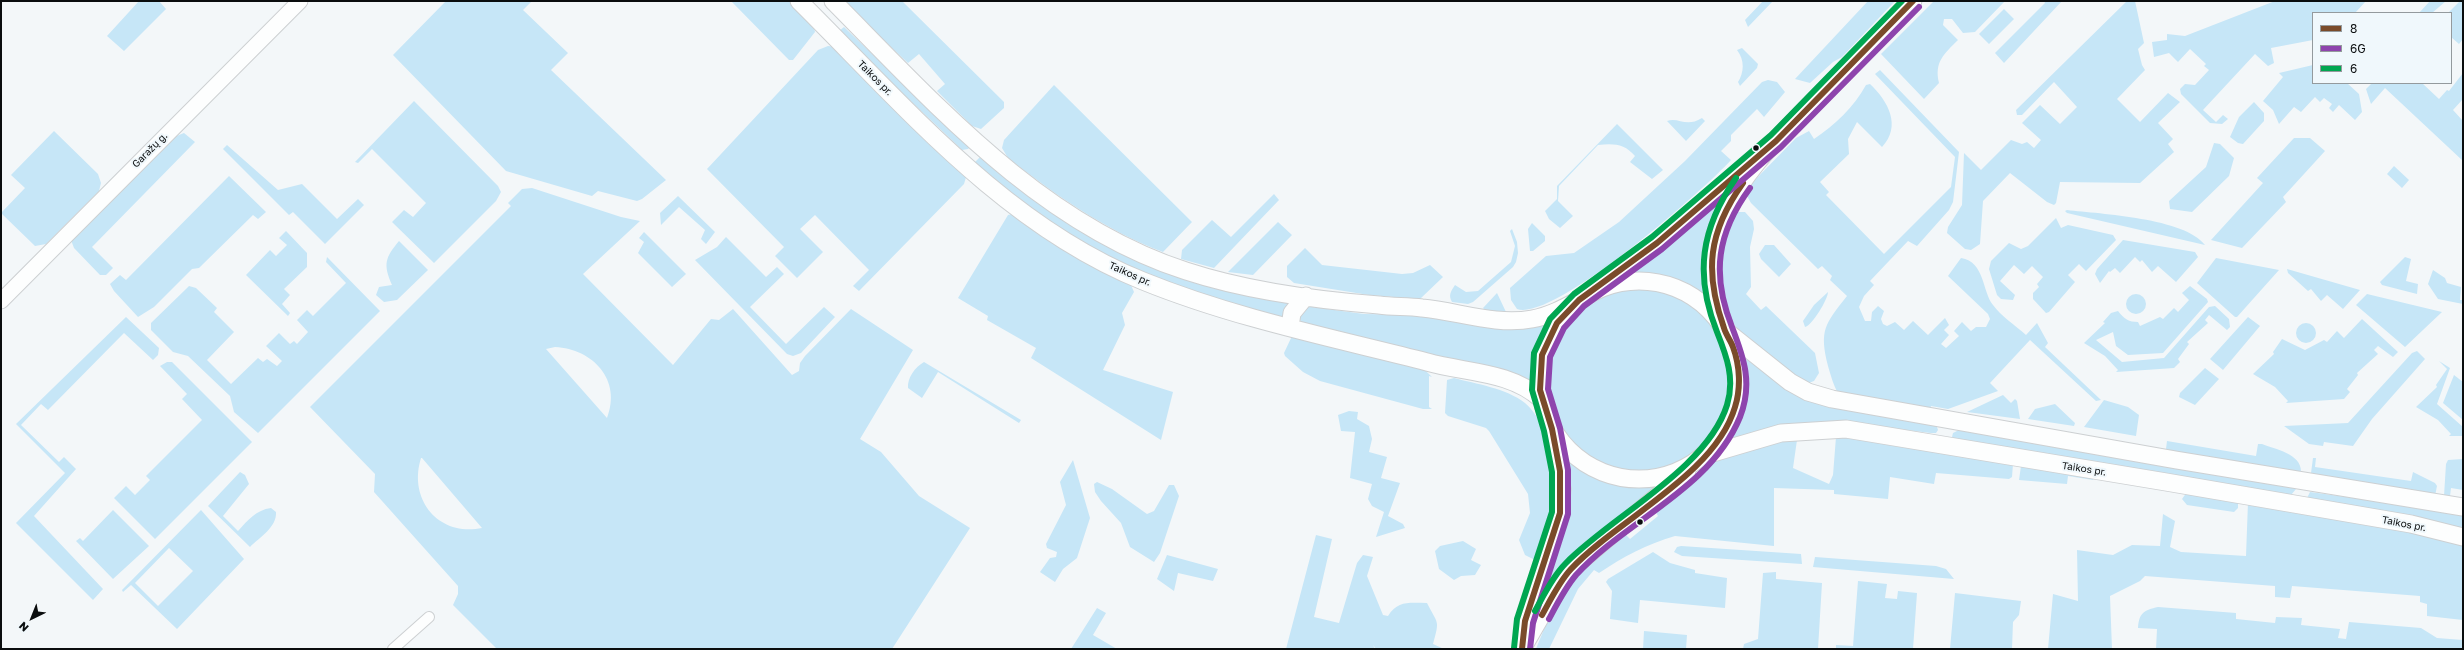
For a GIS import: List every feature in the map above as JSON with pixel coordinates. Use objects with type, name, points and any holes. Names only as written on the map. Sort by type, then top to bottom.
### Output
[{"type":"main road","name":"Taikos pr.","points":[[799,1],[956,157],[990,187],[1037,222],[1072,245],[1117,269],[1144,281],[1190,297],[1290,327],[1442,366],[1510,379],[1523,385],[1541,399]]},
{"type":"main road","points":[[833,1],[980,146],[1050,201],[1108,236],[1145,255],[1184,270],[1228,282],[1306,296],[1516,320],[1541,317],[1559,311],[1610,285],[1628,281],[1646,281],[1665,284],[1698,300],[1724,329],[1790,382],[1808,392],[1856,404],[1947,420],[2463,507]]},
{"type":"main road","points":[[1522,649],[1525,621],[1560,513],[1562,489],[1552,429],[1541,399],[1540,372],[1548,338],[1557,323],[1586,296],[1637,259],[1680,224],[1776,140],[1913,1]]},
{"type":"main road","points":[[829,31],[836,24],[845,21],[854,22]]},
{"type":"main road","points":[[1522,649],[1562,580],[1571,569],[1702,458],[1726,428],[1737,397],[1737,363],[1724,329],[1711,279],[1710,261],[1715,232],[1726,204],[1776,140]]},
{"type":"main road","points":[[956,157],[966,157],[973,154],[980,146]]},
{"type":"main road","points":[[1541,317],[1637,259]]},
{"type":"main road","points":[[1290,327],[1292,313],[1306,296]]},
{"type":"main road","points":[[1442,366],[1524,398],[1538,412],[1556,456]]},
{"type":"main road","points":[[1942,445],[1947,420]]},
{"type":"main road","points":[[1552,429],[1564,445],[1578,459],[1595,470],[1634,480],[1674,474],[1702,458]]},
{"type":"main road","name":"Taikos pr.","points":[[1702,458],[1781,434],[1846,429],[2411,524],[2463,537]]},
{"type":"main road","points":[[2298,505],[2303,480]]},
{"type":"street","name":"Garažų g.","points":[[1,301],[300,1]]},
{"type":"street","points":[[393,649],[429,617]]},
{"type":"shaded area","points":[[139,1],[159,1],[166,9],[124,51],[107,36]]},
{"type":"shaded area","points":[[446,1],[532,1],[523,10],[568,53],[551,70],[666,180],[642,199],[637,201],[598,191],[592,196],[506,171],[393,55]]},
{"type":"shaded area","points":[[731,1],[790,1],[813,23],[815,32],[793,60],[789,60]]},
{"type":"shaded area","points":[[842,1],[902,1],[1004,102],[1004,108],[981,129],[972,126],[937,91],[945,84],[919,54],[908,63]]},
{"type":"shaded area","points":[[1763,1],[1773,1],[1748,27],[1745,20]]},
{"type":"shaded area","points":[[1868,1],[1895,1],[1842,57],[1833,62],[1810,83],[1795,79]]},
{"type":"shaded area","points":[[1934,1],[2005,1],[1975,32],[1963,33],[1952,19],[1944,19],[1943,25],[1958,40],[1941,59],[1938,69],[1939,83],[1924,99],[1881,54]]},
{"type":"shaded area","points":[[2044,1],[2062,1],[2004,63],[1995,53],[2045,3]]},
{"type":"shaded area","points":[[2127,1],[2135,1],[2144,43],[2138,49],[2142,65],[2145,70],[2117,99],[2140,122],[2168,93],[2180,102],[2158,123],[2173,139],[2168,144],[2174,152],[2140,183],[2060,182],[2056,203],[2054,205],[2047,202],[2010,173],[1983,201],[1980,244],[1971,250],[1965,249],[1947,233],[1948,227],[1962,205],[1964,153],[1981,170],[2011,140],[2022,144],[2027,142],[2034,148],[2041,140],[2022,123],[2040,105],[2060,124],[2077,107],[2054,82],[2022,115],[2017,115],[2016,110]]},
{"type":"shaded area","points":[[2275,1],[2366,1],[2356,12],[2312,12],[2312,40],[2271,48],[2274,63],[2268,66],[2255,54],[2203,110],[2216,122],[2223,115],[2228,119],[2222,124],[2210,123],[2181,94],[2180,89],[2185,84],[2195,85],[2209,70],[2204,66],[2206,64],[2190,49],[2178,62],[2169,53],[2154,57],[2152,42],[2167,40],[2167,34],[2185,36]]},
{"type":"shaded area","points":[[2430,1],[2446,1],[2433,12],[2420,12]]},
{"type":"shaded area","points":[[2460,1],[2463,1],[2463,39],[2459,44],[2452,38],[2452,12],[2449,12]]},
{"type":"shaded area","points":[[2004,9],[2014,19],[1989,44],[1979,34]]},
{"type":"shaded area","points":[[844,27],[889,70],[926,102],[970,147],[962,150],[884,76],[839,31]]},
{"type":"shaded area","points":[[828,46],[837,47],[967,174],[964,184],[859,291],[853,286],[869,270],[815,215],[800,229],[823,252],[797,278],[775,256],[784,247],[707,169],[818,50]]},
{"type":"shaded area","points":[[1742,48],[1758,64],[1757,68],[1740,86],[1738,82],[1742,75],[1743,66],[1740,54],[1737,50]]},
{"type":"shaded area","points":[[2312,65],[2312,84],[2348,84],[2359,94],[2362,112],[2355,120],[2339,105],[2333,112],[2329,108],[2332,104],[2324,98],[2320,102],[2315,97],[2301,112],[2294,107],[2279,124],[2273,110],[2263,101],[2283,77],[2279,73]]},
{"type":"shaded area","points":[[1880,70],[1959,152],[1953,202],[1949,210],[1917,246],[1908,241],[1870,281],[1874,285],[1864,296],[1859,307],[1865,321],[1871,321],[1872,312],[1878,306],[1884,311],[1881,319],[1883,324],[1887,326],[1895,322],[1904,330],[1913,321],[1928,335],[1945,318],[1949,325],[1944,330],[1949,335],[1941,344],[1946,348],[1959,336],[1954,331],[1962,322],[1971,331],[1976,327],[1986,327],[1990,319],[1988,314],[1948,276],[1961,258],[1975,265],[1982,278],[1989,299],[1996,309],[2026,335],[2037,323],[2048,343],[2045,347],[2101,400],[2096,401],[2030,340],[1990,383],[1998,391],[1948,409],[1931,406],[1930,411],[1838,393],[1833,383],[1825,354],[1824,335],[1833,314],[1847,296],[1830,280],[1832,276],[1822,266],[1818,269],[1751,203],[1747,196],[1747,188],[1796,138],[1809,131],[1814,139],[1829,128],[1850,108],[1866,85],[1870,84],[1882,98],[1890,114],[1892,122],[1888,139],[1882,147],[1857,122],[1848,139],[1849,154],[1820,182],[1829,192],[1826,195],[1884,254],[1951,187],[1955,157],[1875,74]]},
{"type":"shaded area","points":[[2463,73],[2463,99],[2453,110],[2463,121],[2463,161],[2385,88],[2371,104],[2366,89],[2371,84],[2423,84],[2439,99],[2447,90],[2449,91]]},
{"type":"shaded area","points":[[1768,80],[1777,82],[1785,92],[1764,117],[1757,109],[1731,135],[1731,141],[1721,151],[1731,160],[1716,176],[1628,251],[1594,275],[1562,295],[1536,308],[1517,309],[1511,300],[1510,288],[1546,256],[1574,253],[1619,222],[1685,161],[1762,82]]},
{"type":"shaded area","points":[[1054,85],[1192,222],[1163,252],[1122,234],[1082,211],[1008,158],[1002,148],[1004,140]]},
{"type":"shaded area","points":[[414,101],[498,186],[501,192],[496,201],[434,263],[392,222],[404,210],[413,217],[426,203],[372,149],[358,163],[355,162]]},
{"type":"shaded area","points":[[2254,102],[2264,113],[2264,121],[2243,144],[2238,143],[2230,137],[2239,117]]},
{"type":"shaded area","points":[[1702,118],[1705,121],[1686,141],[1667,121],[1675,120],[1691,122]]},
{"type":"shaded area","points":[[1617,124],[1663,170],[1652,179],[1630,162],[1635,156],[1627,149],[1614,144],[1598,145],[1559,186],[1558,201],[1573,216],[1560,228],[1549,219],[1545,211],[1557,199],[1557,186]]},
{"type":"shaded area","points":[[54,131],[98,174],[101,183],[99,191],[46,244],[35,246],[1,213],[25,188],[11,175]]},
{"type":"shaded area","points":[[184,133],[195,142],[92,247],[113,268],[106,275],[100,275],[74,248],[71,240],[174,137]]},
{"type":"shaded area","points":[[2294,138],[2310,138],[2325,151],[2283,197],[2286,202],[2242,248],[2211,240],[2263,183],[2257,178]]},
{"type":"shaded area","points":[[2214,143],[2220,144],[2234,158],[2229,176],[2192,212],[2170,209],[2169,201],[2206,167]]},
{"type":"shaded area","points":[[227,145],[278,190],[302,184],[337,219],[358,199],[364,205],[325,244],[293,212],[289,215],[223,149]]},
{"type":"shaded area","points":[[981,156],[1077,225],[1288,303],[1284,319],[1168,285],[1072,240],[972,165]]},
{"type":"shaded area","points":[[2394,166],[2409,180],[2402,188],[2387,174]]},
{"type":"shaded area","points":[[229,176],[266,212],[258,219],[253,215],[199,268],[192,269],[154,307],[138,317],[114,291],[110,284],[120,275],[126,280]]},
{"type":"shaded area","points":[[532,188],[621,217],[640,221],[583,274],[673,365],[711,319],[719,320],[733,309],[792,375],[799,371],[800,363],[805,356],[851,309],[913,350],[860,439],[881,452],[919,496],[970,528],[892,649],[497,649],[453,605],[458,594],[458,586],[374,492],[375,474],[310,407],[511,206],[508,203],[522,189]],"holes":[[[555,347],[569,349],[581,354],[592,360],[601,369],[607,379],[611,391],[611,404],[607,418],[546,349]],[[422,458],[482,528],[466,529],[452,527],[440,521],[430,512],[423,501],[419,488],[418,473]]]},
{"type":"shaded area","points":[[1725,190],[1710,303],[1701,296],[1673,282],[1653,277],[1631,275],[1672,242]]},
{"type":"shaded area","points":[[1274,194],[1279,200],[1214,268],[1181,259],[1182,250],[1212,220],[1231,237]]},
{"type":"shaded area","points":[[678,196],[715,232],[706,244],[701,239],[705,230],[679,207],[661,225],[660,213]]},
{"type":"shaded area","points":[[2065,211],[2120,216],[2162,223],[2195,236],[2205,245],[2067,213]]},
{"type":"shaded area","points":[[1732,212],[1745,212],[1753,221],[1754,229],[1750,247],[1751,287],[1746,294],[1761,310],[1766,306],[1815,353],[1819,373],[1814,381],[1806,384],[1739,332],[1725,309],[1720,293],[1718,251]]},
{"type":"shaded area","points":[[1016,213],[1131,285],[1134,292],[1122,313],[1125,325],[1103,370],[1173,392],[1161,440],[1031,358],[1036,348],[987,320],[988,316],[958,298],[1008,215]]},
{"type":"shaded area","points":[[2056,218],[2061,228],[2068,225],[2113,235],[2116,240],[2086,271],[2079,264],[2068,275],[2075,282],[2049,312],[2046,313],[2033,299],[2033,293],[2039,287],[2037,284],[2043,277],[2032,266],[2024,274],[2014,265],[2000,281],[2015,295],[2013,300],[2001,299],[1997,295],[1989,269],[1991,261],[2009,243],[2021,249],[2028,246]]},
{"type":"shaded area","points":[[1278,222],[1292,235],[1253,275],[1228,272]]},
{"type":"shaded area","points":[[1532,223],[1545,236],[1545,241],[1533,251],[1530,251],[1528,229]]},
{"type":"shaded area","points":[[1512,229],[1517,242],[1518,253],[1513,267],[1473,302],[1468,304],[1452,302],[1450,295],[1455,285],[1466,292],[1478,291],[1511,262],[1515,246],[1510,231]]},
{"type":"shaded area","points":[[286,231],[307,253],[307,267],[284,289],[290,295],[282,304],[290,313],[288,316],[246,275],[270,250],[276,256],[287,245],[279,238]]},
{"type":"shaded area","points":[[644,232],[686,274],[672,287],[638,253],[644,242],[639,238]]},
{"type":"shaded area","points":[[726,237],[766,277],[777,267],[784,274],[750,307],[786,344],[824,307],[835,317],[801,353],[793,356],[787,354],[695,260],[717,247]]},
{"type":"shaded area","points":[[2123,240],[2195,252],[2198,257],[2176,282],[2158,266],[2152,272],[2142,260],[2140,262],[2135,257],[2120,273],[2115,268],[2110,272],[2109,271],[2100,283],[2095,274],[2097,269]]},
{"type":"shaded area","points":[[399,241],[428,270],[397,300],[384,302],[376,295],[379,287],[392,285],[387,272],[387,262],[388,257]]},
{"type":"shaded area","points":[[1765,245],[1774,245],[1791,264],[1779,277],[1761,259],[1759,254]]},
{"type":"shaded area","points":[[1305,248],[1322,265],[1402,274],[1413,273],[1430,265],[1443,277],[1420,299],[1369,295],[1294,283],[1287,277],[1287,266]]},
{"type":"shaded area","points":[[327,257],[380,311],[258,433],[234,412],[230,396],[188,356],[173,352],[151,330],[151,323],[189,286],[196,288],[217,308],[214,312],[234,332],[207,360],[231,384],[258,358],[263,362],[267,359],[277,366],[282,361],[266,346],[279,333],[290,344],[294,341],[297,344],[308,332],[297,320],[307,310],[313,316],[346,283],[326,262]]},
{"type":"shaded area","points":[[2405,257],[2411,259],[2406,281],[2418,284],[2417,294],[2382,285],[2380,282]]},
{"type":"shaded area","points":[[2216,258],[2279,270],[2237,317],[2235,317],[2197,283]]},
{"type":"shaded area","points":[[2287,269],[2360,290],[2343,309],[2327,295],[2321,301],[2311,289],[2308,291],[2288,273]]},
{"type":"shaded area","points":[[2433,270],[2445,278],[2447,283],[2461,287],[2460,300],[2463,300],[2463,304],[2438,299],[2428,284]]},
{"type":"shaded area","points":[[2190,286],[2207,299],[2208,302],[2163,353],[2128,355],[2116,346],[2113,332],[2096,340],[2122,362],[2164,358],[2209,307],[2215,306],[2229,319],[2230,327],[2227,330],[2209,315],[2205,320],[2208,323],[2187,342],[2189,344],[2178,359],[2180,362],[2174,368],[2116,372],[2118,370],[2105,356],[2084,343],[2105,323],[2103,322],[2111,313],[2118,311],[2127,320],[2138,322],[2140,326],[2160,317],[2163,319],[2174,308],[2178,312],[2189,300],[2182,293]]},
{"type":"shaded area","points":[[1649,287],[1658,288],[1676,294],[1692,302],[1706,314],[1718,328],[1726,344],[1732,362],[1732,398],[1726,416],[1718,432],[1706,446],[1692,458],[1676,466],[1658,472],[1631,473],[1622,472],[1604,466],[1588,458],[1574,446],[1562,432],[1554,416],[1548,398],[1547,371],[1548,362],[1554,344],[1562,328],[1574,314],[1588,302],[1604,294],[1622,288]]},
{"type":"shaded area","points":[[1828,292],[1819,312],[1812,322],[1805,327],[1803,321],[1814,305]]},
{"type":"shaded area","points":[[1497,293],[1506,312],[1485,310],[1483,308]]},
{"type":"shaded area","points":[[2132,294],[2140,294],[2146,300],[2146,308],[2140,314],[2132,314],[2126,308],[2126,300]]},
{"type":"shaded area","points":[[2367,294],[2442,312],[2405,347],[2356,305]]},
{"type":"shaded area","points":[[1305,306],[1364,314],[1556,317],[1540,349],[1536,366],[1535,384],[1301,323],[1298,311]]},
{"type":"shaded area","points":[[126,317],[159,348],[158,355],[153,360],[124,333],[48,410],[41,404],[21,425],[59,462],[64,457],[76,469],[34,516],[103,589],[93,600],[16,523],[65,473],[16,424]]},
{"type":"shaded area","points":[[2248,317],[2260,326],[2223,370],[2210,359]]},
{"type":"shaded area","points":[[2362,319],[2398,352],[2393,357],[2378,346],[2374,350],[2378,354],[2357,373],[2358,375],[2347,389],[2350,392],[2344,399],[2286,403],[2288,401],[2275,387],[2253,374],[2274,354],[2273,352],[2282,339],[2305,350],[2324,340],[2327,342],[2337,331],[2344,338]]},
{"type":"shaded area","points":[[2302,323],[2310,323],[2316,329],[2316,337],[2310,343],[2302,343],[2296,337],[2296,329]]},
{"type":"shaded area","points":[[1292,336],[1425,370],[1432,377],[1429,376],[1429,407],[1432,409],[1423,409],[1320,381],[1303,372],[1285,356],[1284,353]]},
{"type":"shaded area","points":[[1739,350],[1788,387],[1936,424],[1938,430],[1936,433],[1931,433],[1865,425],[1726,442],[1736,423],[1742,405],[1744,377]]},
{"type":"shaded area","points":[[2417,351],[2425,359],[2372,419],[2353,446],[2324,442],[2323,446],[2309,444],[2284,426],[2348,423],[2412,353]]},
{"type":"shaded area","points":[[2439,361],[2450,368],[2437,404],[2463,427],[2463,436],[2449,436],[2451,434],[2438,420],[2416,407],[2437,387],[2436,385],[2447,369]]},
{"type":"shaded area","points":[[167,362],[172,362],[252,442],[155,539],[114,498],[126,486],[135,495],[150,480],[146,476],[202,420],[182,399],[187,394],[160,366]]},
{"type":"shaded area","points":[[924,362],[1021,420],[1019,423],[938,372],[922,398],[908,388],[908,384],[912,373]]},
{"type":"shaded area","points":[[2205,368],[2219,379],[2195,405],[2179,397],[2180,393]]},
{"type":"shaded area","points":[[2454,375],[2463,382],[2463,420],[2443,403]]},
{"type":"shaded area","points":[[1454,378],[1491,387],[1517,398],[1525,403],[1536,415],[1544,431],[1552,469],[1551,508],[1548,526],[1540,554],[1535,560],[1525,555],[1519,540],[1530,513],[1528,494],[1486,428],[1448,416],[1445,413],[1447,380]]},
{"type":"shaded area","points":[[2003,395],[2011,403],[2015,399],[2017,401],[2020,419],[1967,412]]},
{"type":"shaded area","points":[[2104,400],[2128,407],[2139,415],[2136,436],[2084,427]]},
{"type":"shaded area","points":[[2055,404],[2075,423],[2074,426],[2028,419],[2035,409]]},
{"type":"shaded area","points":[[1349,411],[1358,412],[1357,419],[1369,426],[1372,439],[1369,452],[1387,457],[1381,478],[1400,483],[1388,516],[1403,524],[1405,528],[1376,537],[1384,512],[1372,506],[1368,499],[1372,484],[1350,478],[1355,432],[1341,431],[1338,415]]},
{"type":"shaded area","points":[[1959,430],[2295,486],[2296,489],[2291,495],[2186,481],[1955,440],[1952,437],[1953,433]]},
{"type":"shaded area","points":[[1827,434],[2013,464],[2012,477],[2009,479],[1936,473],[1934,484],[1890,477],[1888,499],[1834,494],[1834,490],[1774,488],[1774,546],[1675,536],[1645,547],[1626,556],[1599,573],[1594,570],[1578,589],[1549,649],[1536,649],[1544,629],[1567,584],[1581,567],[1626,535],[1630,539],[1658,516],[1655,511],[1674,490],[1713,461],[1779,440],[1797,440],[1793,468],[1829,484],[1833,475],[1836,437]]},
{"type":"shaded area","points":[[2167,441],[2256,456],[2258,444],[2262,444],[2292,456],[2300,465],[2301,471],[2299,473],[2197,457],[2166,449]]},
{"type":"shaded area","points":[[1568,456],[1591,471],[1614,480],[1639,483],[1667,481],[1535,614],[1568,505],[1570,485]]},
{"type":"shaded area","points":[[2313,458],[2316,458],[2315,467],[2411,481],[2413,472],[2435,483],[2437,486],[2435,496],[2308,476],[2308,473],[2311,473]]},
{"type":"shaded area","points":[[2463,459],[2463,490],[2451,488],[2450,496],[2444,496],[2446,464],[2448,460]]},
{"type":"shaded area","points":[[1073,460],[1090,518],[1077,558],[1063,569],[1055,582],[1040,572],[1050,558],[1056,557],[1057,552],[1047,548],[1046,544],[1066,505],[1060,482]]},
{"type":"shaded area","points":[[2021,466],[2094,478],[2093,480],[2068,476],[2067,484],[2019,480]]},
{"type":"shaded area","points":[[240,472],[245,475],[249,484],[223,516],[238,531],[253,516],[261,511],[271,508],[276,512],[276,517],[271,527],[250,547],[208,506]]},
{"type":"shaded area","points":[[1097,482],[1112,489],[1147,514],[1154,511],[1169,485],[1174,485],[1179,496],[1160,553],[1154,562],[1130,547],[1121,523],[1095,492],[1094,484]]},
{"type":"shaded area","points":[[2187,492],[2238,500],[2238,508],[2234,512],[2187,505],[2182,499]]},
{"type":"shaded area","points":[[2310,492],[2463,513],[2463,531],[2307,498]]},
{"type":"shaded area","points":[[2248,502],[2330,515],[2463,543],[2463,620],[2427,616],[2427,604],[2420,602],[2420,596],[2292,586],[2290,598],[2275,597],[2275,586],[2145,576],[2140,581],[2110,596],[2112,649],[2048,649],[2053,594],[2078,601],[2077,550],[2113,555],[2132,545],[2160,546],[2163,514],[2175,521],[2170,547],[2181,552],[2246,556]]},
{"type":"shaded area","points":[[113,510],[149,546],[113,579],[76,541],[80,538],[83,541]]},
{"type":"shaded area","points":[[201,510],[244,559],[177,629],[131,585],[123,592],[122,590]],"holes":[[[169,548],[193,571],[158,606],[135,583]]]},
{"type":"shaded area","points":[[1316,535],[1332,539],[1314,617],[1339,623],[1357,563],[1363,555],[1373,557],[1367,576],[1383,615],[1388,616],[1396,607],[1400,605],[1410,603],[1427,603],[1437,622],[1437,630],[1433,644],[1444,649],[1376,649],[1373,645],[1375,649],[1286,649]]},
{"type":"shaded area","points":[[1463,541],[1476,549],[1471,560],[1481,565],[1475,575],[1461,576],[1454,580],[1439,569],[1435,551],[1440,546]]},
{"type":"shaded area","points":[[1681,546],[1801,554],[1802,564],[1682,556],[1674,552],[1677,547]]},
{"type":"shaded area","points":[[1653,552],[1670,563],[1695,570],[1695,573],[1727,578],[1725,608],[1640,600],[1638,623],[1610,619],[1612,591],[1606,582],[1608,579]]},
{"type":"shaded area","points":[[1167,555],[1218,569],[1213,581],[1178,573],[1174,591],[1157,579]]},
{"type":"shaded area","points":[[1815,557],[1936,566],[1946,569],[1954,579],[1813,567]]},
{"type":"shaded area","points":[[1776,572],[1776,579],[1822,583],[1818,649],[1743,649],[1744,644],[1758,639],[1763,573]]},
{"type":"shaded area","points":[[1858,581],[1887,584],[1885,598],[1897,599],[1898,591],[1917,593],[1913,649],[1836,649],[1836,645],[1853,646]]},
{"type":"shaded area","points":[[1955,593],[2021,601],[2019,615],[2013,622],[2012,649],[1950,649]]},
{"type":"shaded area","points":[[2158,607],[2236,613],[2236,619],[2275,623],[2276,617],[2302,618],[2301,625],[2340,629],[2338,638],[2346,639],[2349,622],[2421,628],[2437,638],[2463,640],[2463,649],[2156,649],[2157,629],[2138,628],[2143,613],[2149,609]]},
{"type":"shaded area","points":[[1097,608],[1106,613],[1093,635],[1117,649],[1071,649]]},
{"type":"shaded area","points":[[1644,631],[1687,635],[1686,649],[1643,649]]},
{"type":"transit line","name":"6","points":[[1514,648],[1517,619],[1552,512],[1552,472],[1544,431],[1532,390],[1534,353],[1550,319],[1574,294],[1652,237],[1771,135],[1902,1]]},
{"type":"transit line","name":"8","points":[[1522,649],[1525,621],[1560,513],[1560,471],[1552,429],[1540,390],[1542,355],[1557,323],[1579,300],[1657,243],[1776,141],[1913,1]]},
{"type":"transit line","name":"6G","points":[[1530,649],[1533,623],[1568,514],[1568,470],[1560,428],[1548,389],[1550,357],[1564,328],[1584,306],[1662,249],[1781,147],[1919,7]]},
{"type":"transit line","name":"6","points":[[1535,611],[1545,592],[1566,563],[1585,545],[1679,471],[1700,450],[1716,428],[1727,405],[1730,386],[1729,368],[1710,311],[1705,291],[1704,271],[1705,252],[1715,215],[1736,178]]},
{"type":"transit line","name":"8","points":[[1542,615],[1559,585],[1571,569],[1591,550],[1687,475],[1708,454],[1724,431],[1737,400],[1739,377],[1735,354],[1724,328],[1714,289],[1712,270],[1713,253],[1716,236],[1722,218],[1743,183]]},
{"type":"transit line","name":"6G","points":[[1549,619],[1576,575],[1596,555],[1618,537],[1666,503],[1709,465],[1726,442],[1740,417],[1746,393],[1745,371],[1740,350],[1725,308],[1721,289],[1720,272],[1724,238],[1730,221],[1750,188]]}]
